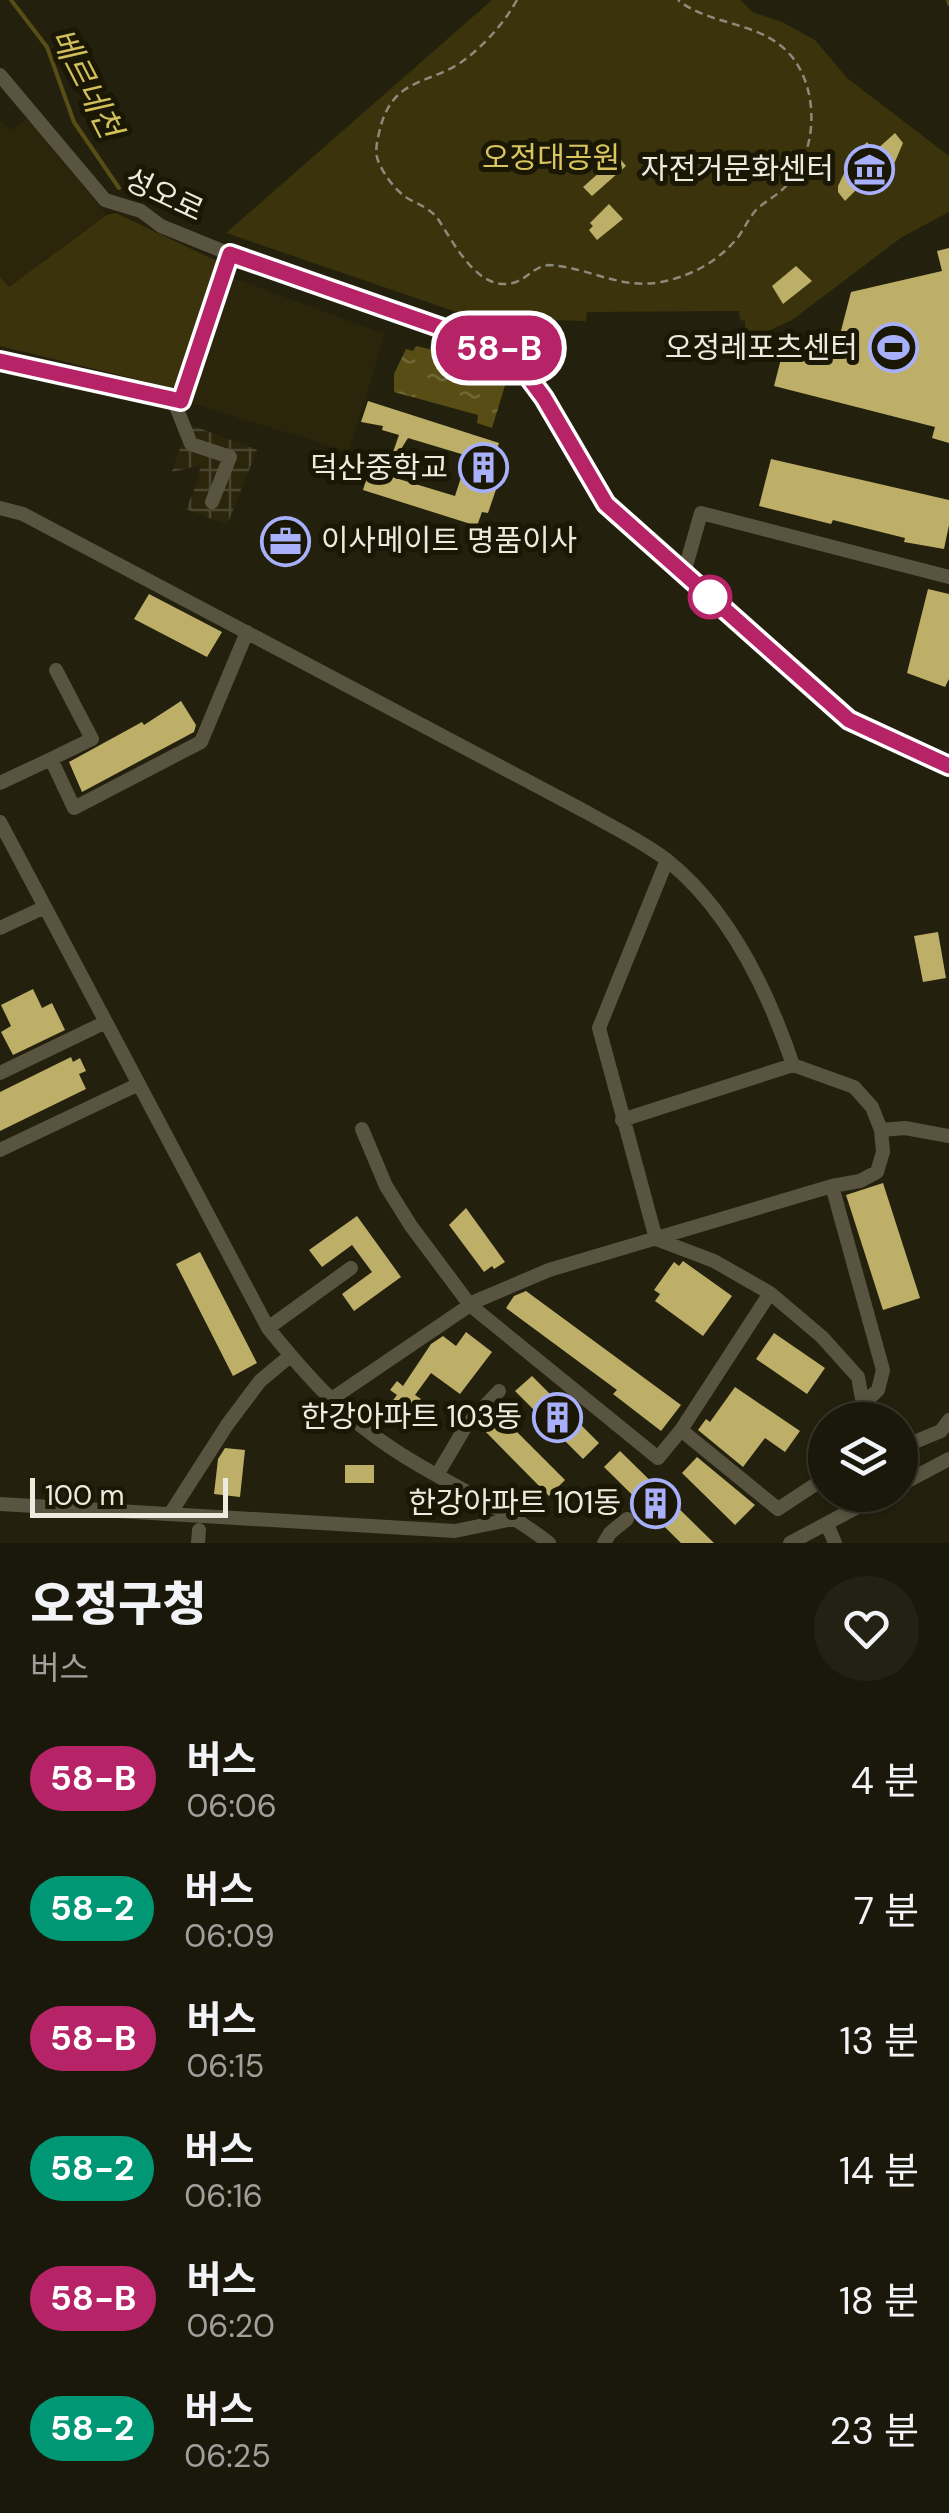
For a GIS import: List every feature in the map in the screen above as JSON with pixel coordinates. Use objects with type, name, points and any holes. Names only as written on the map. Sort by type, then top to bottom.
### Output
[{"type":"street","name":"성오로","points":[[0,75],[105,200],[230,254],[502,349],[544,398],[606,504],[849,720],[949,766]]},
{"type":"street","points":[[0,361],[181,401],[230,254]]},
{"type":"street","points":[[173,399],[192,444],[230,457],[212,502]]},
{"type":"street","points":[[0,508],[23,514],[588,812],[667,860],[708,900],[743,950],[793,1065]]},
{"type":"street","points":[[684,573],[701,513],[949,577]]},
{"type":"street","points":[[51,758],[74,808],[200,742],[246,632]]},
{"type":"street","points":[[0,783],[92,739],[56,670]]},
{"type":"street","points":[[0,822],[7,847],[45,907],[268,1328],[330,1400],[382,1442],[549,1543]]},
{"type":"street","points":[[656,1239],[598,1028],[667,860]]},
{"type":"street","points":[[0,928],[45,907]]},
{"type":"street","points":[[0,1073],[106,1022]]},
{"type":"street","points":[[330,1400],[470,1306],[549,1270],[860,1181],[878,1172],[884,1152],[882,1130],[872,1107],[854,1087],[793,1065],[622,1120]]},
{"type":"street","points":[[0,1150],[139,1084]]},
{"type":"street","points":[[882,1130],[905,1128],[949,1136]]},
{"type":"street","points":[[362,1129],[386,1186],[470,1306],[658,1458],[681,1430],[770,1293]]},
{"type":"street","points":[[656,1239],[714,1261],[770,1293],[822,1336],[858,1377],[865,1402],[878,1390],[883,1370],[832,1186]]},
{"type":"street","points":[[268,1328],[351,1268]]},
{"type":"street","points":[[170,1514],[226,1425],[260,1381],[290,1356]]},
{"type":"street","points":[[437,1474],[466,1426],[499,1391]]},
{"type":"street","points":[[918,1441],[941,1431],[949,1420]]},
{"type":"street","points":[[681,1430],[778,1509],[808,1489]]},
{"type":"street","points":[[918,1475],[949,1459]]},
{"type":"street","points":[[0,1504],[456,1531],[513,1519]]},
{"type":"street","points":[[790,1543],[849,1512]]},
{"type":"street","points":[[604,1543],[627,1519]]},
{"type":"street","points":[[827,1524],[835,1543]]},
{"type":"path","points":[[516,0],[483,45],[457,64],[420,79],[398,94],[381,125],[376,155],[379,164],[401,194],[434,214],[463,257],[492,281],[515,282],[539,266],[549,265],[608,281],[645,284],[686,276],[728,248],[758,207],[797,172],[811,133],[808,89],[788,53],[752,29],[692,9],[678,0]]},
{"type":"shaded area","points":[[27,118],[107,215],[12,291],[0,277],[0,120],[11,130]]},
{"type":"shaded area","points":[[234,278],[385,334],[349,452],[191,403]]},
{"type":"shaded area","points":[[188,424],[257,450],[227,525],[186,509],[200,465],[172,472]]},
{"type":"green space","name":"오정대공원","points":[[492,0],[741,0],[752,12],[782,22],[815,40],[847,78],[949,156],[949,212],[902,237],[792,320],[740,344],[745,321],[740,320],[739,311],[587,312],[586,321],[474,318],[226,233]]},
{"type":"green space","points":[[116,213],[221,263],[179,382],[172,388],[0,346],[0,277],[9,287],[107,215]]},
{"type":"water","points":[[416,346],[450,354],[449,361],[507,379],[492,428],[477,423],[478,415],[394,392],[394,374],[406,349],[413,351]]},
{"type":"building","name":"자전거문화센터","points":[[895,133],[903,143],[889,176],[873,194],[863,183],[845,201],[838,186],[851,159],[867,142],[875,151]]},
{"type":"building","points":[[618,156],[626,166],[592,196],[583,187]]},
{"type":"building","points":[[609,204],[623,219],[597,240],[589,230],[593,226],[590,223]]},
{"type":"building","name":"오정레포츠센터","points":[[949,248],[949,443],[932,438],[935,427],[774,386],[783,351],[794,344],[835,354],[851,292],[942,271],[937,251]]},
{"type":"building","points":[[796,266],[812,281],[783,304],[772,286]]},
{"type":"building","name":"덕산중학교","points":[[368,401],[499,443],[493,462],[504,466],[488,513],[482,512],[477,526],[363,490],[369,470],[455,496],[468,456],[408,438],[396,457],[392,455],[399,435],[382,430],[383,426],[361,422]]},
{"type":"building","points":[[771,459],[949,500],[944,549],[904,542],[905,538],[833,520],[831,524],[759,506]]},
{"type":"building","points":[[928,589],[949,594],[949,679],[945,687],[907,673]]},
{"type":"building","points":[[149,594],[222,632],[207,657],[134,619]]},
{"type":"building","points":[[181,701],[196,725],[194,732],[82,792],[69,762],[142,722],[144,725]]},
{"type":"building","points":[[938,932],[946,978],[923,982],[914,936]]},
{"type":"building","points":[[33,989],[42,1008],[52,1003],[65,1030],[13,1055],[1,1032],[11,1026],[1,1005]]},
{"type":"building","points":[[71,1057],[73,1062],[80,1058],[86,1071],[79,1074],[86,1089],[0,1131],[0,1092]]},
{"type":"building","points":[[883,1183],[920,1298],[883,1310],[846,1195]]},
{"type":"building","points":[[466,1208],[505,1262],[494,1269],[492,1266],[484,1272],[449,1225]]},
{"type":"building","points":[[357,1216],[401,1277],[354,1311],[342,1294],[372,1272],[352,1245],[322,1267],[309,1250]]},
{"type":"building","points":[[200,1252],[257,1363],[233,1376],[176,1264]]},
{"type":"building","points":[[683,1261],[732,1296],[703,1336],[655,1301],[660,1294],[654,1290],[674,1262],[679,1266]]},
{"type":"building","points":[[526,1291],[681,1405],[661,1431],[613,1394],[617,1390],[506,1308],[514,1296]]},
{"type":"building","points":[[466,1332],[492,1352],[460,1394],[431,1373],[415,1395],[421,1399],[414,1408],[408,1403],[392,1424],[381,1416],[397,1395],[390,1390],[397,1381],[403,1386],[431,1344],[443,1336],[456,1346]]},
{"type":"building","points":[[774,1333],[825,1368],[807,1394],[756,1359]]},
{"type":"building","name":"한강아파트 103동","points":[[532,1376],[599,1443],[583,1459],[515,1391]]},
{"type":"building","points":[[735,1387],[800,1431],[785,1452],[765,1438],[743,1467],[698,1430],[706,1419],[710,1422]]},
{"type":"building","points":[[498,1413],[565,1480],[549,1496],[482,1428]]},
{"type":"building","points":[[225,1448],[245,1450],[240,1497],[214,1494],[218,1459]]},
{"type":"building","name":"한강아파트 101동","points":[[620,1451],[714,1543],[681,1543],[604,1467]]},
{"type":"building","points":[[697,1457],[755,1505],[735,1525],[682,1473]]},
{"type":"building","points":[[345,1465],[374,1465],[374,1483],[345,1483]]},
{"type":"waterway","name":"베르네천","points":[[11,0],[47,47],[74,122],[119,188]]},
{"type":"waterway","points":[[948,0],[949,4]]},
{"type":"bus line","name":"58-B","points":[[0,361],[181,401],[230,254],[502,349],[544,398],[606,504],[849,720],[949,766]]},
{"type":"place","name":"자전거문화센터","points":[[869,169]]},
{"type":"place","name":"오정레포츠센터","points":[[893,348]]},
{"type":"place","name":"덕산중학교","points":[[483,468]]},
{"type":"place","name":"이사메이트 명품이사","points":[[286,541]]},
{"type":"place","name":"한강아파트 103동","points":[[557,1417]]},
{"type":"place","name":"한강아파트 101동","points":[[656,1503]]}]
